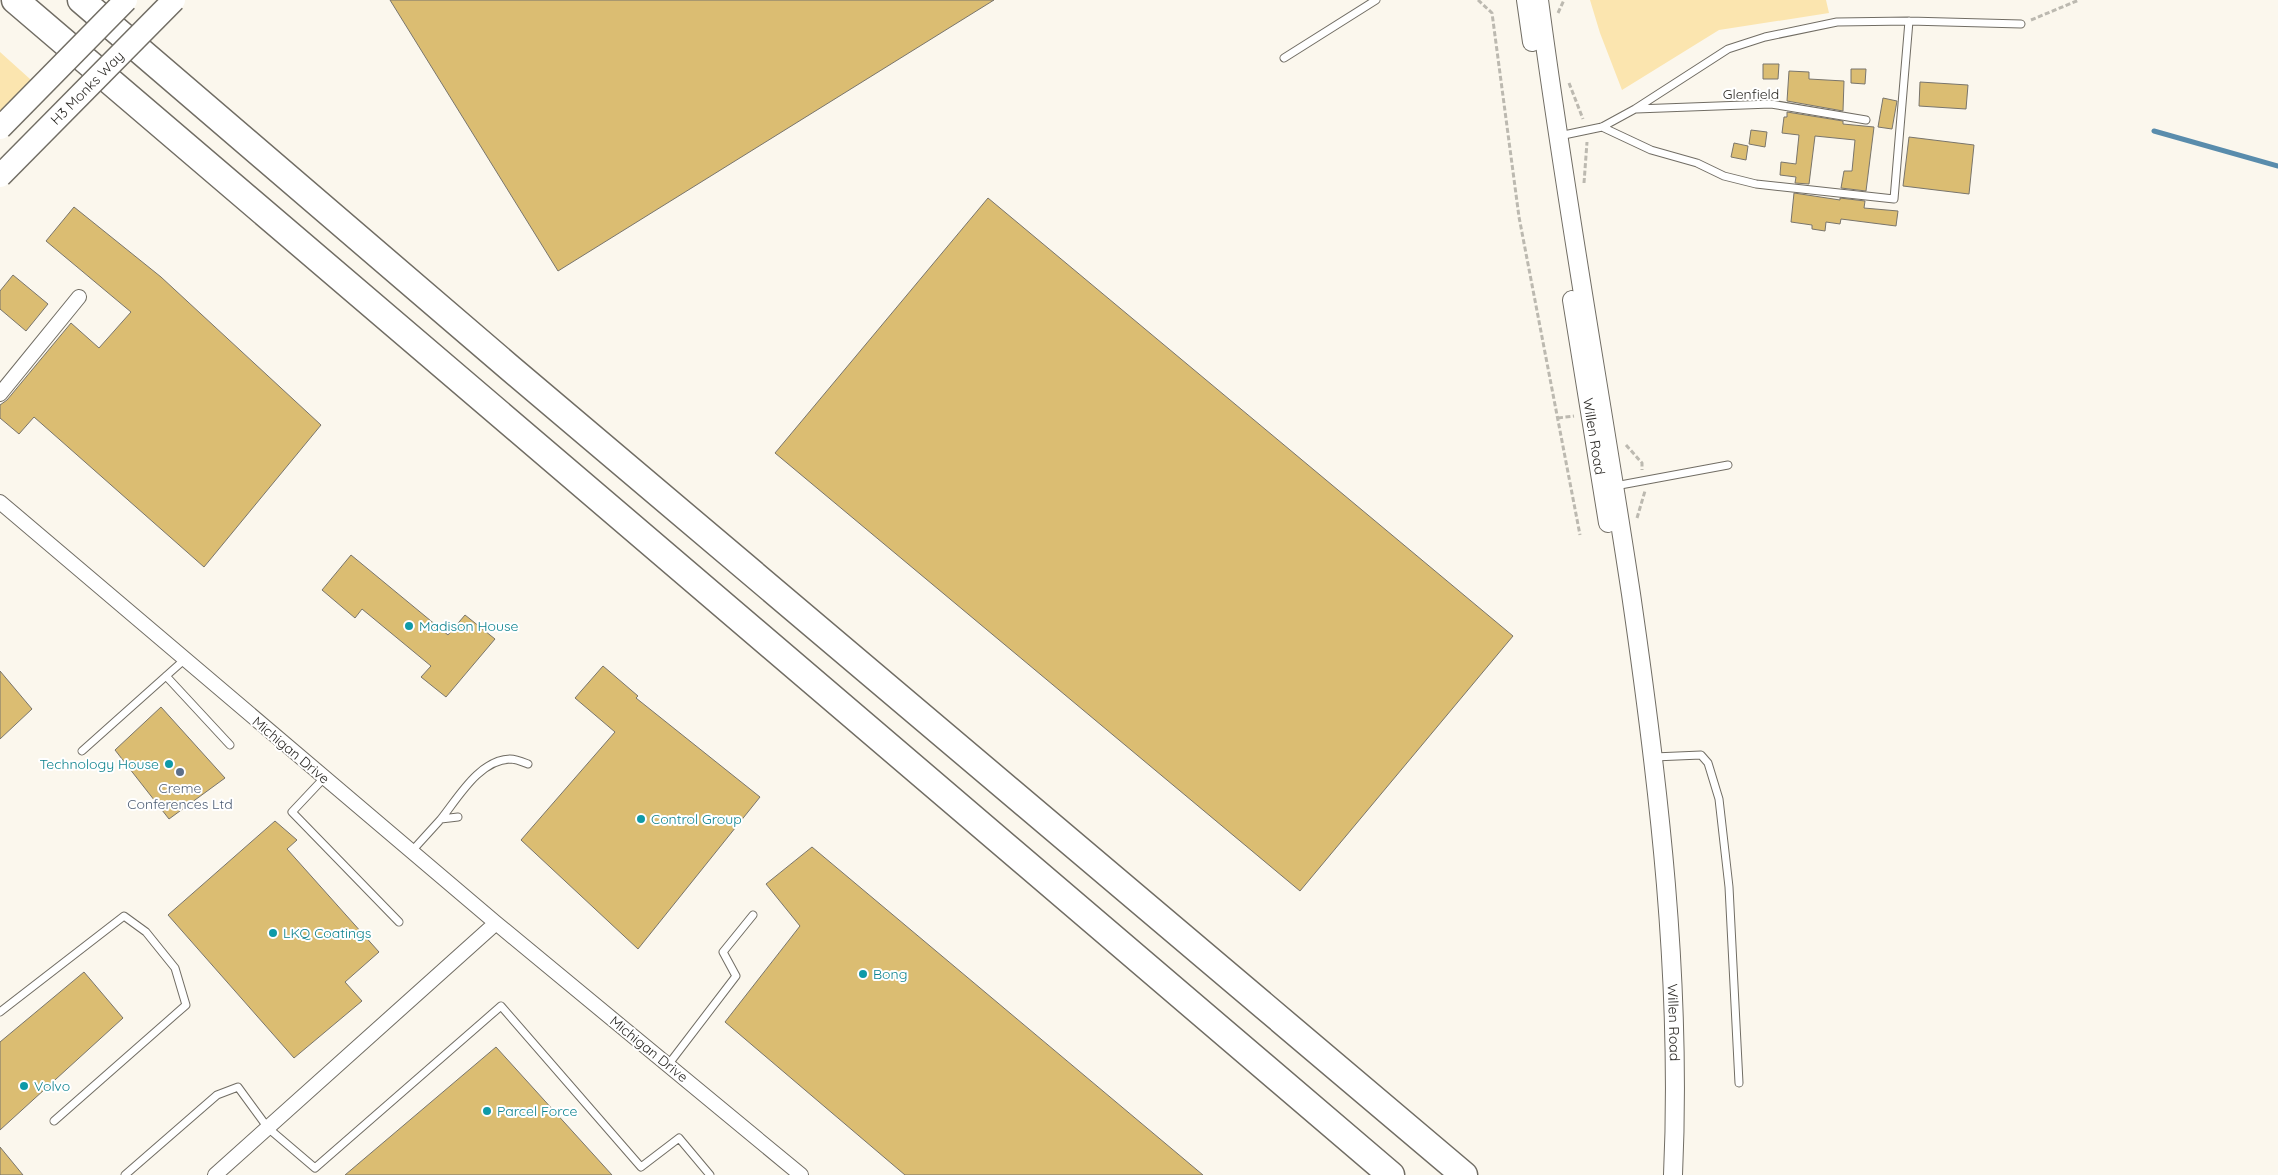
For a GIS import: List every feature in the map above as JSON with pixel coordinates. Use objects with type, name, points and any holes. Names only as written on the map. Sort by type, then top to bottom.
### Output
[{"type":"highway","points":[[15,0],[1391,1175]]},
{"type":"highway","points":[[81,0],[533,387],[1464,1175]]},
{"type":"main road","points":[[0,128],[126,0]]},
{"type":"main road","name":"H3 Monks Way","points":[[0,176],[174,0]]},
{"type":"street","name":"Willen Road","points":[[1526,0],[1654,757],[1666,871],[1672,971],[1675,1117],[1673,1175]]},
{"type":"street","name":"Willen Road","points":[[1539,0],[1609,487],[1644,761],[1666,871]]},
{"type":"street","points":[[0,394],[79,297]]},
{"type":"street","name":"Michigan Drive","points":[[0,502],[411,852],[801,1175]]},
{"type":"street","points":[[215,1175],[496,923]]},
{"type":"lane","points":[[1284,58],[1376,0]]},
{"type":"lane","points":[[1558,136],[1602,128],[1728,49],[1803,28],[1837,22],[1909,21],[2021,24]]},
{"type":"lane","points":[[1602,128],[1651,150],[1697,163],[1724,176],[1756,184],[1894,199],[1909,21]]},
{"type":"lane","name":"Glenfield","points":[[1635,108],[1771,104],[1866,120]]},
{"type":"lane","points":[[1609,487],[1728,465]]},
{"type":"lane","points":[[82,750],[184,660]]},
{"type":"lane","points":[[166,676],[230,745]]},
{"type":"lane","points":[[1654,757],[1700,755],[1708,763],[1719,799],[1729,887],[1738,1083]]},
{"type":"lane","points":[[411,852],[476,776],[495,762],[510,759],[528,764]]},
{"type":"lane","points":[[324,778],[292,812],[399,922]]},
{"type":"lane","points":[[441,819],[458,818]]},
{"type":"lane","points":[[668,1065],[736,976],[723,952],[753,915]]},
{"type":"lane","points":[[0,1012],[124,916],[146,932],[175,968],[186,1006],[54,1121]]},
{"type":"lane","points":[[125,1175],[217,1095],[238,1087],[268,1128],[315,1172],[501,1006],[642,1167],[679,1138],[710,1175]]},
{"type":"path","points":[[1478,0],[1492,13],[1519,217],[1580,535]]},
{"type":"path","points":[[2021,24],[2078,0]]},
{"type":"shaded area","points":[[1590,0],[1826,0],[1829,13],[1719,30],[1622,90],[1600,33]]},
{"type":"shaded area","points":[[0,52],[40,88],[0,128]]},
{"type":"building","points":[[390,0],[994,0],[558,271]]},
{"type":"building","points":[[1763,64],[1779,64],[1778,79],[1763,79]]},
{"type":"building","points":[[1851,69],[1866,69],[1865,84],[1851,83]]},
{"type":"building","points":[[1789,71],[1809,72],[1809,79],[1844,81],[1843,111],[1787,101]]},
{"type":"building","points":[[1920,82],[1968,85],[1966,109],[1919,106]]},
{"type":"building","points":[[1883,98],[1897,101],[1892,129],[1878,127]]},
{"type":"building","points":[[1787,112],[1843,121],[1843,124],[1874,127],[1866,191],[1841,188],[1844,171],[1852,171],[1855,140],[1815,136],[1809,184],[1795,183],[1796,177],[1780,175],[1781,162],[1796,164],[1799,135],[1782,133],[1784,117],[1787,117]]},
{"type":"building","points":[[1751,130],[1767,132],[1765,147],[1749,144]]},
{"type":"building","points":[[1909,137],[1974,145],[1969,194],[1903,186]]},
{"type":"building","points":[[1734,143],[1748,146],[1746,160],[1731,157]]},
{"type":"building","points":[[1794,193],[1840,200],[1840,198],[1865,201],[1864,208],[1898,211],[1896,226],[1841,219],[1840,224],[1826,222],[1825,231],[1812,229],[1812,225],[1791,222]]},
{"type":"building","points":[[988,198],[1513,636],[1300,891],[775,453]]},
{"type":"building","points":[[74,207],[161,277],[321,425],[204,567],[34,417],[19,434],[0,418],[0,405],[7,400],[71,323],[99,348],[131,312],[46,241]]},
{"type":"building","points":[[13,275],[48,304],[26,331],[0,309],[0,291]]},
{"type":"building","name":"Madison House","points":[[351,555],[448,635],[465,615],[495,639],[446,697],[421,677],[431,666],[362,609],[355,618],[322,590]]},
{"type":"building","name":"Control Group","points":[[603,666],[638,696],[636,698],[760,797],[638,949],[521,840],[615,732],[575,698]]},
{"type":"building","points":[[0,671],[32,709],[0,739]]},
{"type":"building","name":"Technology House","points":[[161,707],[225,778],[169,819],[115,750]]},
{"type":"building","name":"LKQ Coatings","points":[[275,821],[297,840],[287,849],[379,952],[345,982],[362,1001],[294,1058],[168,915]]},
{"type":"building","name":"Bong","points":[[812,847],[1203,1175],[905,1175],[725,1022],[800,926],[766,884]]},
{"type":"building","name":"Volvo","points":[[84,972],[123,1018],[0,1130],[0,1042]]},
{"type":"building","name":"Parcel Force","points":[[496,1047],[612,1175],[345,1175]]},
{"type":"building","points":[[0,1147],[23,1175],[0,1175]]},
{"type":"waterway","points":[[2154,131],[2278,166]]},
{"type":"place","name":"Madison House","points":[[409,626]]},
{"type":"place","name":"Technology House","points":[[169,764]]},
{"type":"place","name":"Creme Conferences Ltd","points":[[180,772]]},
{"type":"place","name":"Control Group","points":[[641,819]]},
{"type":"place","name":"LKQ Coatings","points":[[273,933]]},
{"type":"place","name":"Bong","points":[[863,974]]},
{"type":"place","name":"Volvo","points":[[24,1086]]},
{"type":"place","name":"Parcel Force","points":[[487,1111]]}]
